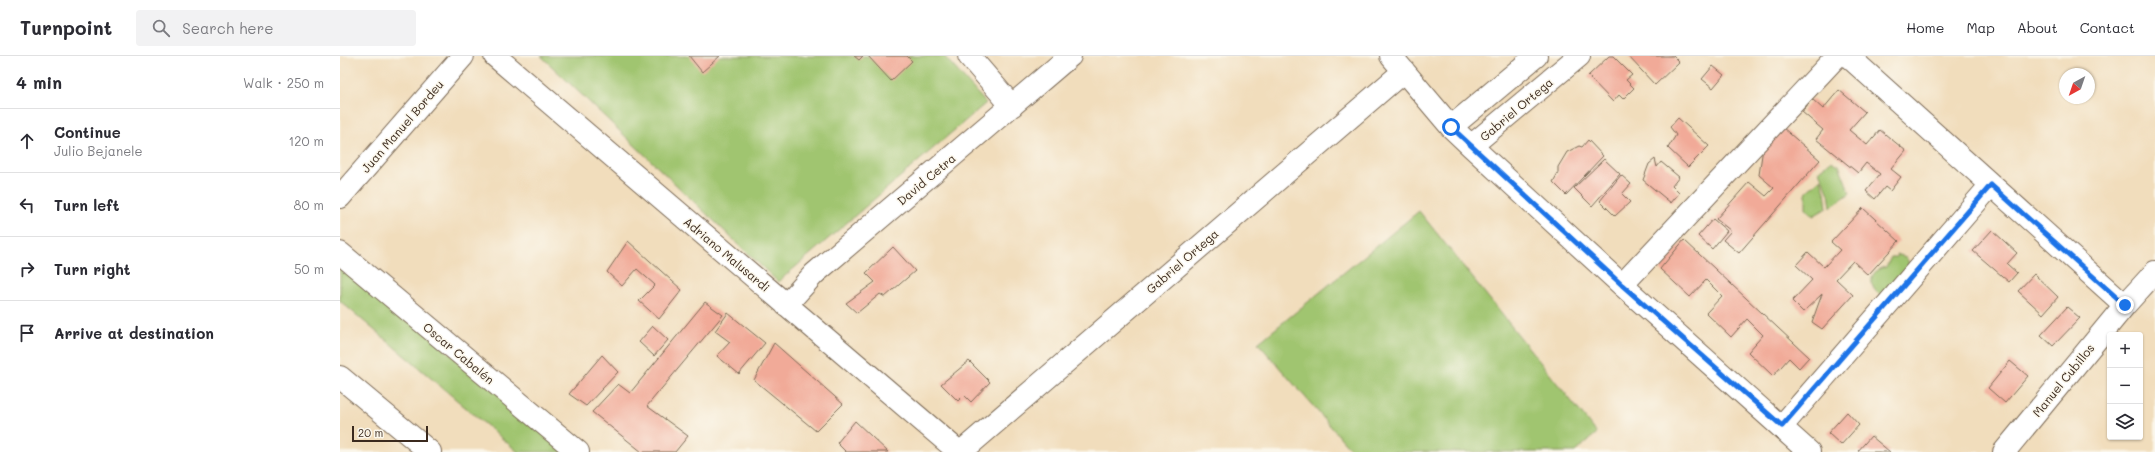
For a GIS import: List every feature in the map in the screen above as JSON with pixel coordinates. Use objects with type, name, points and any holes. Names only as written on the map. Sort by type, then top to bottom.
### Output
[{"type":"street","name":"Juan Manuel Bordeu","points":[[340,196],[463,56]]},
{"type":"street","name":"Adriano Malusardi","points":[[495,56],[960,452]]},
{"type":"street","points":[[969,56],[1012,106]]},
{"type":"street","name":"David Cetra","points":[[786,305],[814,274],[1070,56]]},
{"type":"street","points":[[1451,127],[1536,56]]},
{"type":"street","name":"Gabriel Ortega","points":[[1471,146],[1579,56]]},
{"type":"street","points":[[1622,285],[1837,56]]},
{"type":"street","points":[[1848,56],[2125,305]]},
{"type":"street","points":[[1397,64],[1451,127],[1471,146],[1622,285],[1782,426],[1809,452]]},
{"type":"street","name":"Gabriel Ortega","points":[[960,452],[1397,64]]},
{"type":"street","points":[[1782,426],[1991,185]]},
{"type":"street","name":"Oscar Cabalén","points":[[340,254],[578,452]]},
{"type":"street","name":"Manuel Cubillos","points":[[2004,452],[2125,305],[2155,272]]},
{"type":"street","points":[[340,377],[430,452]]},
{"type":"green space","points":[[541,56],[944,56],[986,103],[778,282]]},
{"type":"green space","points":[[1831,161],[1839,165],[1850,193],[1831,207],[1829,194],[1819,171]]},
{"type":"green space","points":[[1821,179],[1825,192],[1827,208],[1813,216],[1806,208],[1806,192]]},
{"type":"green space","points":[[1419,211],[1597,433],[1575,452],[1353,452],[1258,343]]},
{"type":"green space","points":[[1896,254],[1906,257],[1910,265],[1883,296],[1874,289],[1872,285],[1873,275],[1880,269],[1886,267],[1891,257],[1897,257]]},
{"type":"green space","points":[[340,261],[567,452],[518,452],[340,301]]},
{"type":"building","points":[[689,56],[720,56],[702,72]]},
{"type":"building","points":[[854,56],[863,56],[859,60]]},
{"type":"building","points":[[868,56],[907,56],[912,61],[891,81]]},
{"type":"building","points":[[1609,56],[1613,56],[1632,75],[1626,80],[1634,88],[1623,99],[1619,95],[1613,102],[1588,76]]},
{"type":"building","points":[[1628,56],[1673,56],[1679,62],[1655,85]]},
{"type":"building","points":[[1713,66],[1724,75],[1713,88],[1702,79]]},
{"type":"building","points":[[1839,90],[1865,112],[1849,130],[1867,145],[1880,130],[1906,151],[1891,169],[1901,177],[1890,191],[1885,187],[1875,199],[1866,191],[1880,174],[1866,163],[1858,173],[1816,139],[1823,130],[1802,112],[1812,99],[1823,109]]},
{"type":"building","points":[[1678,118],[1709,146],[1688,167],[1668,148],[1676,135],[1670,127]]},
{"type":"building","points":[[1782,127],[1820,160],[1739,253],[1723,240],[1731,231],[1716,219],[1749,182],[1766,196],[1774,188],[1759,175],[1763,148]]},
{"type":"building","points":[[1588,140],[1603,156],[1566,195],[1553,182],[1558,173],[1558,167],[1567,152],[1579,146],[1582,147]]},
{"type":"building","points":[[1604,159],[1620,174],[1592,206],[1574,188]]},
{"type":"building","points":[[1655,159],[1657,167],[1661,162],[1679,177],[1672,186],[1679,193],[1671,203],[1643,180],[1649,164]]},
{"type":"building","points":[[1621,175],[1631,184],[1622,194],[1630,202],[1615,216],[1600,201]]},
{"type":"building","points":[[1863,208],[1899,241],[1868,275],[1853,261],[1836,279],[1853,295],[1822,329],[1812,322],[1822,294],[1803,312],[1792,301],[1812,280],[1796,265],[1808,252],[1824,267],[1840,250],[1831,242]]},
{"type":"building","points":[[1713,219],[1727,231],[1712,249],[1698,236]]},
{"type":"building","points":[[1992,230],[2017,253],[2007,264],[2017,273],[2009,282],[1973,251]]},
{"type":"building","points":[[1684,240],[1809,357],[1799,368],[1789,358],[1773,376],[1748,352],[1763,335],[1747,319],[1731,337],[1706,313],[1722,296],[1706,280],[1690,297],[1660,269]]},
{"type":"building","points":[[628,241],[682,290],[659,319],[639,301],[655,285],[637,269],[622,286],[607,272]]},
{"type":"building","points":[[893,247],[915,271],[885,297],[880,294],[857,313],[846,303],[875,282],[866,273]]},
{"type":"building","points":[[2034,274],[2058,297],[2043,314],[2018,291]]},
{"type":"building","points":[[705,302],[723,315],[647,406],[688,436],[675,452],[642,452],[592,412],[618,384],[630,393]]},
{"type":"building","points":[[2067,307],[2080,318],[2053,346],[2041,335]]},
{"type":"building","points":[[728,313],[765,343],[739,374],[717,356],[730,342],[715,331]]},
{"type":"building","points":[[653,326],[668,340],[654,356],[639,342]]},
{"type":"building","points":[[774,343],[843,404],[816,431],[754,380]]},
{"type":"building","points":[[602,355],[618,372],[586,406],[569,394]]},
{"type":"building","points":[[969,361],[990,382],[971,402],[964,395],[958,401],[941,384]]},
{"type":"building","points":[[2010,361],[2028,376],[2005,403],[1988,388]]},
{"type":"building","points":[[1847,412],[1859,425],[1841,445],[1828,433]]},
{"type":"building","points":[[855,421],[888,452],[846,452],[837,443]]},
{"type":"building","points":[[1871,436],[1890,452],[1858,451]]},
{"type":"route","points":[[1451,127],[1622,285],[1782,426],[1991,185],[2125,305]]}]
